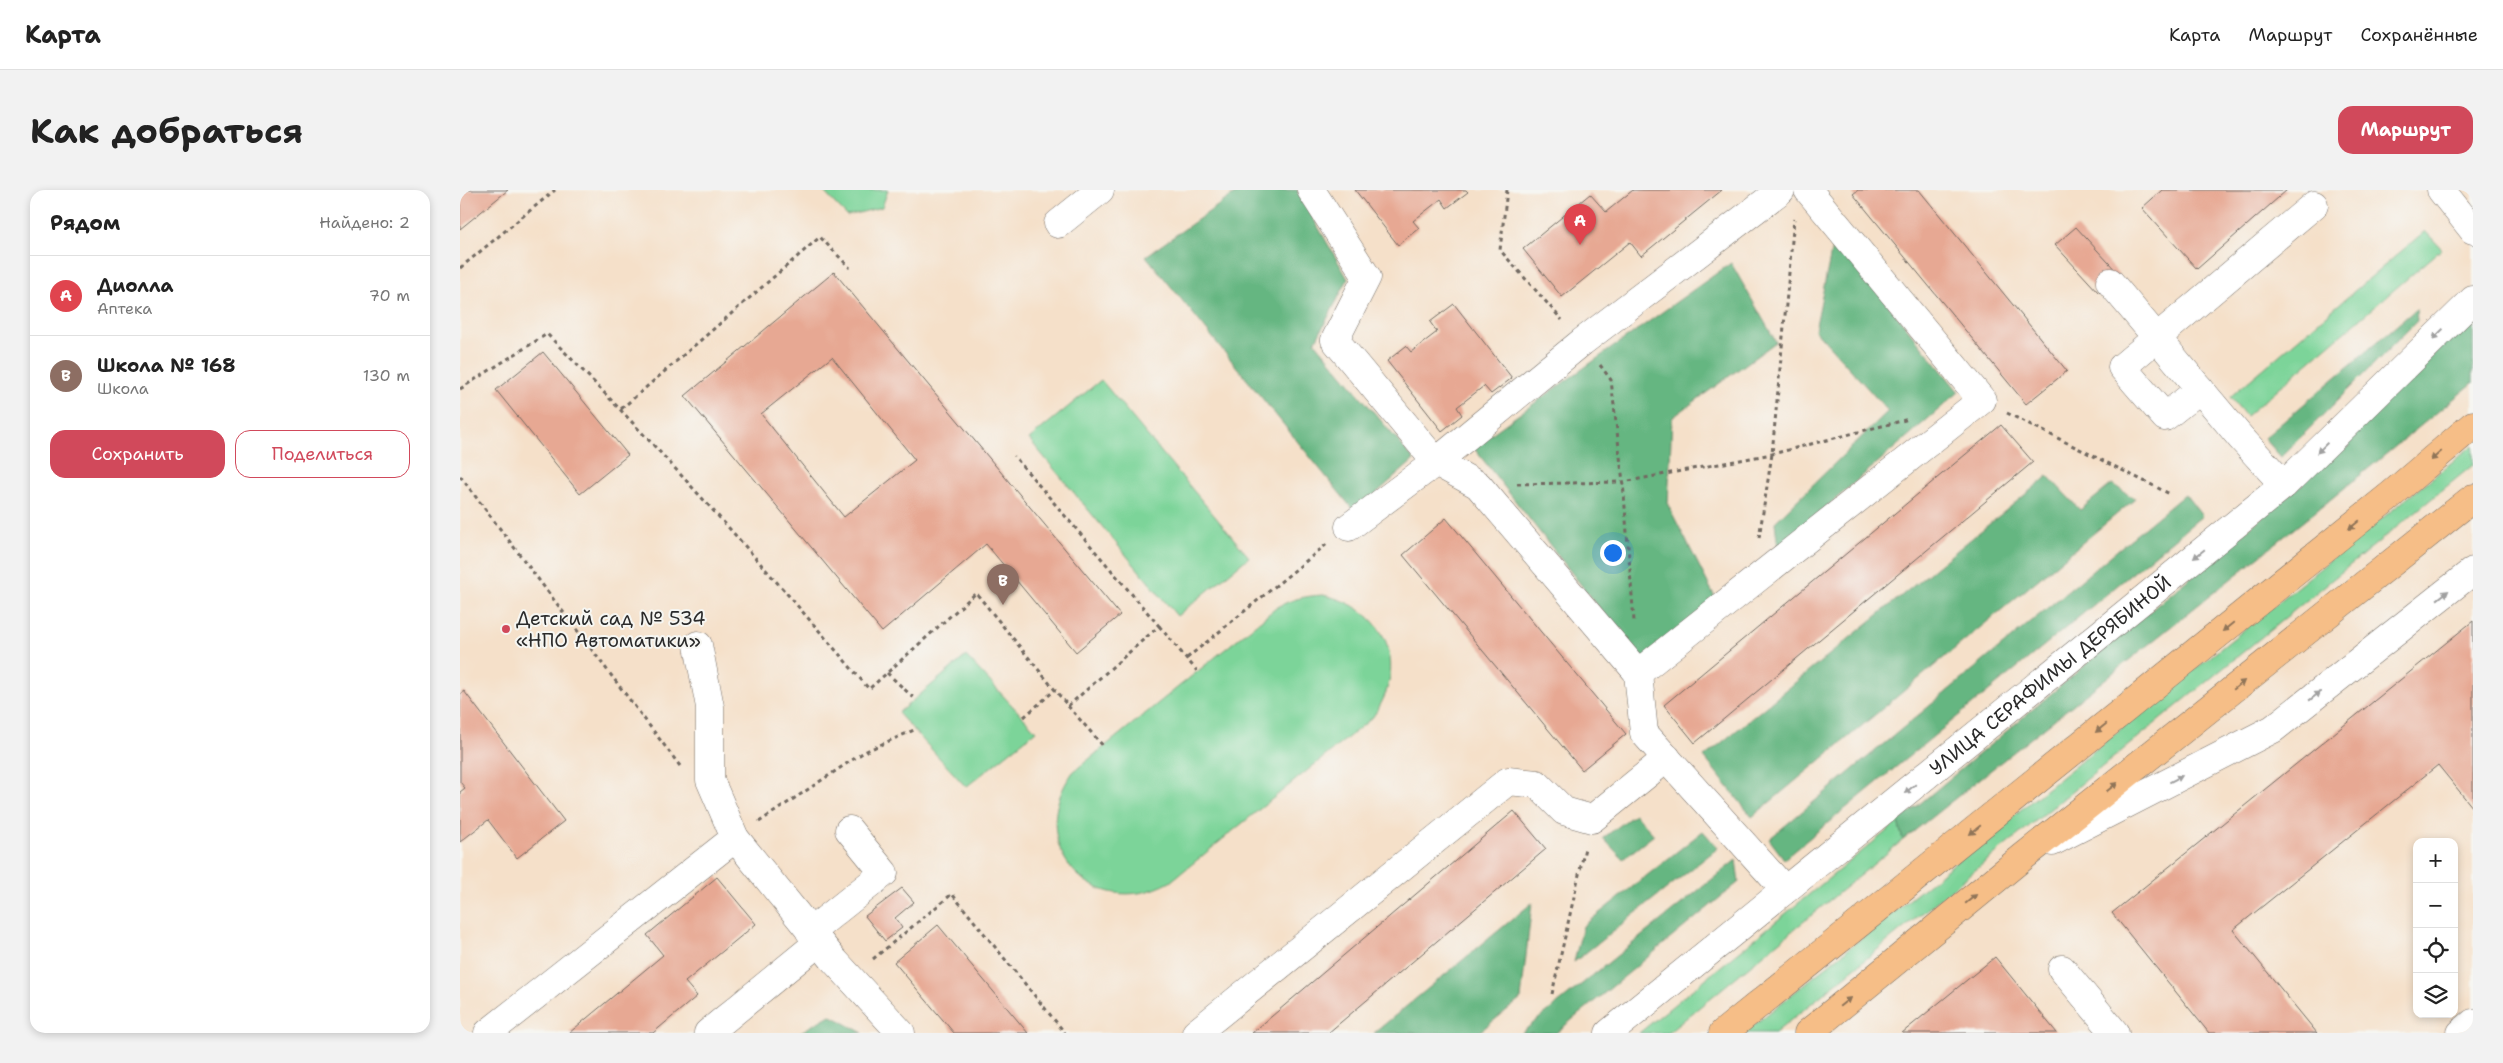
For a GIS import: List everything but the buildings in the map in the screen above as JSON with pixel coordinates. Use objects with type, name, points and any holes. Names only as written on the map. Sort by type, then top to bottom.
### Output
[{"type":"main road","points":[[1723,1033],[2392,494],[2473,425]]},
{"type":"main road","points":[[1808,1033],[2024,857],[2473,498]]},
{"type":"street","points":[[1058,224],[1100,190]]},
{"type":"street","points":[[1311,190],[1367,277],[1335,340],[1436,462],[1478,485],[1638,673],[1644,733],[1785,890]]},
{"type":"street","points":[[2441,190],[2473,230]]},
{"type":"street","points":[[1349,527],[1436,462],[1582,342],[1794,197],[1982,400],[1638,673]]},
{"type":"street","points":[[2200,389],[2165,417],[2122,367],[2314,205]]},
{"type":"street","points":[[2110,282],[2284,485]]},
{"type":"street","name":"УЛИЦА СЕРАФИМЫ ДЕРЯБИНОЙ","points":[[1609,1033],[2284,485],[2473,300]]},
{"type":"street","points":[[2024,857],[2273,729],[2473,571]]},
{"type":"street","points":[[698,644],[710,707],[710,780],[735,838],[815,937],[901,1033]]},
{"type":"street","points":[[1196,1033],[1508,781],[1537,784],[1564,811],[1592,819],[1667,758]]},
{"type":"street","points":[[708,1033],[884,873],[849,830]]},
{"type":"street","points":[[488,1033],[735,838]]},
{"type":"street","points":[[2062,969],[2115,1033]]},
{"type":"street","points":[[2461,1033],[2473,1023]]},
{"type":"path","points":[[460,268],[555,190]]},
{"type":"path","points":[[1752,583],[1772,454],[1794,197]]},
{"type":"path","points":[[621,409],[820,237],[850,268]]},
{"type":"path","points":[[460,389],[547,334],[621,409],[754,555],[868,689],[976,594],[1104,747]]},
{"type":"path","points":[[1982,400],[2170,494]]},
{"type":"path","points":[[1478,485],[1623,482],[1772,454],[1915,417]]},
{"type":"path","points":[[1014,456],[1197,671]]},
{"type":"path","points":[[460,476],[681,767]]},
{"type":"path","points":[[1187,658],[1349,527]]},
{"type":"path","points":[[1068,706],[1159,626]]},
{"type":"path","points":[[887,673],[915,699]]},
{"type":"path","points":[[1024,717],[1055,690]]},
{"type":"path","points":[[735,838],[864,752],[914,730]]},
{"type":"path","points":[[850,978],[952,894],[1065,1033]]},
{"type":"green space","points":[[822,190],[888,190],[882,207],[847,216]]},
{"type":"green space","points":[[1240,190],[1297,190],[1348,279],[1315,342],[1414,460],[1355,512],[1146,256]]},
{"type":"green space","points":[[2425,231],[2442,249],[2246,416],[2230,397]]},
{"type":"green space","points":[[1834,238],[1959,392],[1778,549],[1775,522],[1888,411],[1815,330]]},
{"type":"green space","points":[[1731,263],[1776,342],[1672,418],[1668,505],[1718,603],[1643,664],[1473,447]]},
{"type":"green space","points":[[2416,309],[2417,321],[2281,457],[2264,438]]},
{"type":"green space","points":[[2473,314],[2473,383],[2325,504],[1903,840],[1898,822],[2303,483]]},
{"type":"green space","points":[[1101,380],[1249,557],[1177,616],[1029,439]]},
{"type":"green space","points":[[2473,445],[2473,465],[1775,1033],[1744,1033]]},
{"type":"green space","points":[[2048,476],[2080,510],[2112,484],[2135,499],[1752,817],[1704,757]]},
{"type":"green space","points":[[2185,494],[2202,516],[1784,859],[1769,839]]},
{"type":"green space","points":[[1323,595],[1345,602],[1363,612],[1376,626],[1386,642],[1390,659],[1390,678],[1384,698],[1372,718],[1170,882],[1141,893],[1115,893],[1091,885],[1073,870],[1060,849],[1055,825],[1059,799],[1073,772],[1276,608],[1298,598]]},
{"type":"green space","points":[[966,656],[1036,731],[966,787],[898,713]]},
{"type":"green space","points":[[1635,814],[1654,835],[1623,859],[1603,838]]},
{"type":"green space","points":[[1898,822],[1903,840],[1668,1033],[1639,1033]]},
{"type":"green space","points":[[1703,831],[1718,848],[1574,962],[1583,926]]},
{"type":"green space","points":[[1736,860],[1739,882],[1556,1033],[1521,1033]]},
{"type":"green space","points":[[1532,903],[1521,999],[1478,1033],[1374,1033]]},
{"type":"green space","points":[[830,1015],[863,1033],[799,1033]]},
{"type":"place","name":"Диолла","points":[[1580,245]]},
{"type":"place","name":"Школа № 168","points":[[1003,605]]},
{"type":"place","name":"Детский сад № 534 «НПО Автоматики»","points":[[506,629]]}]
